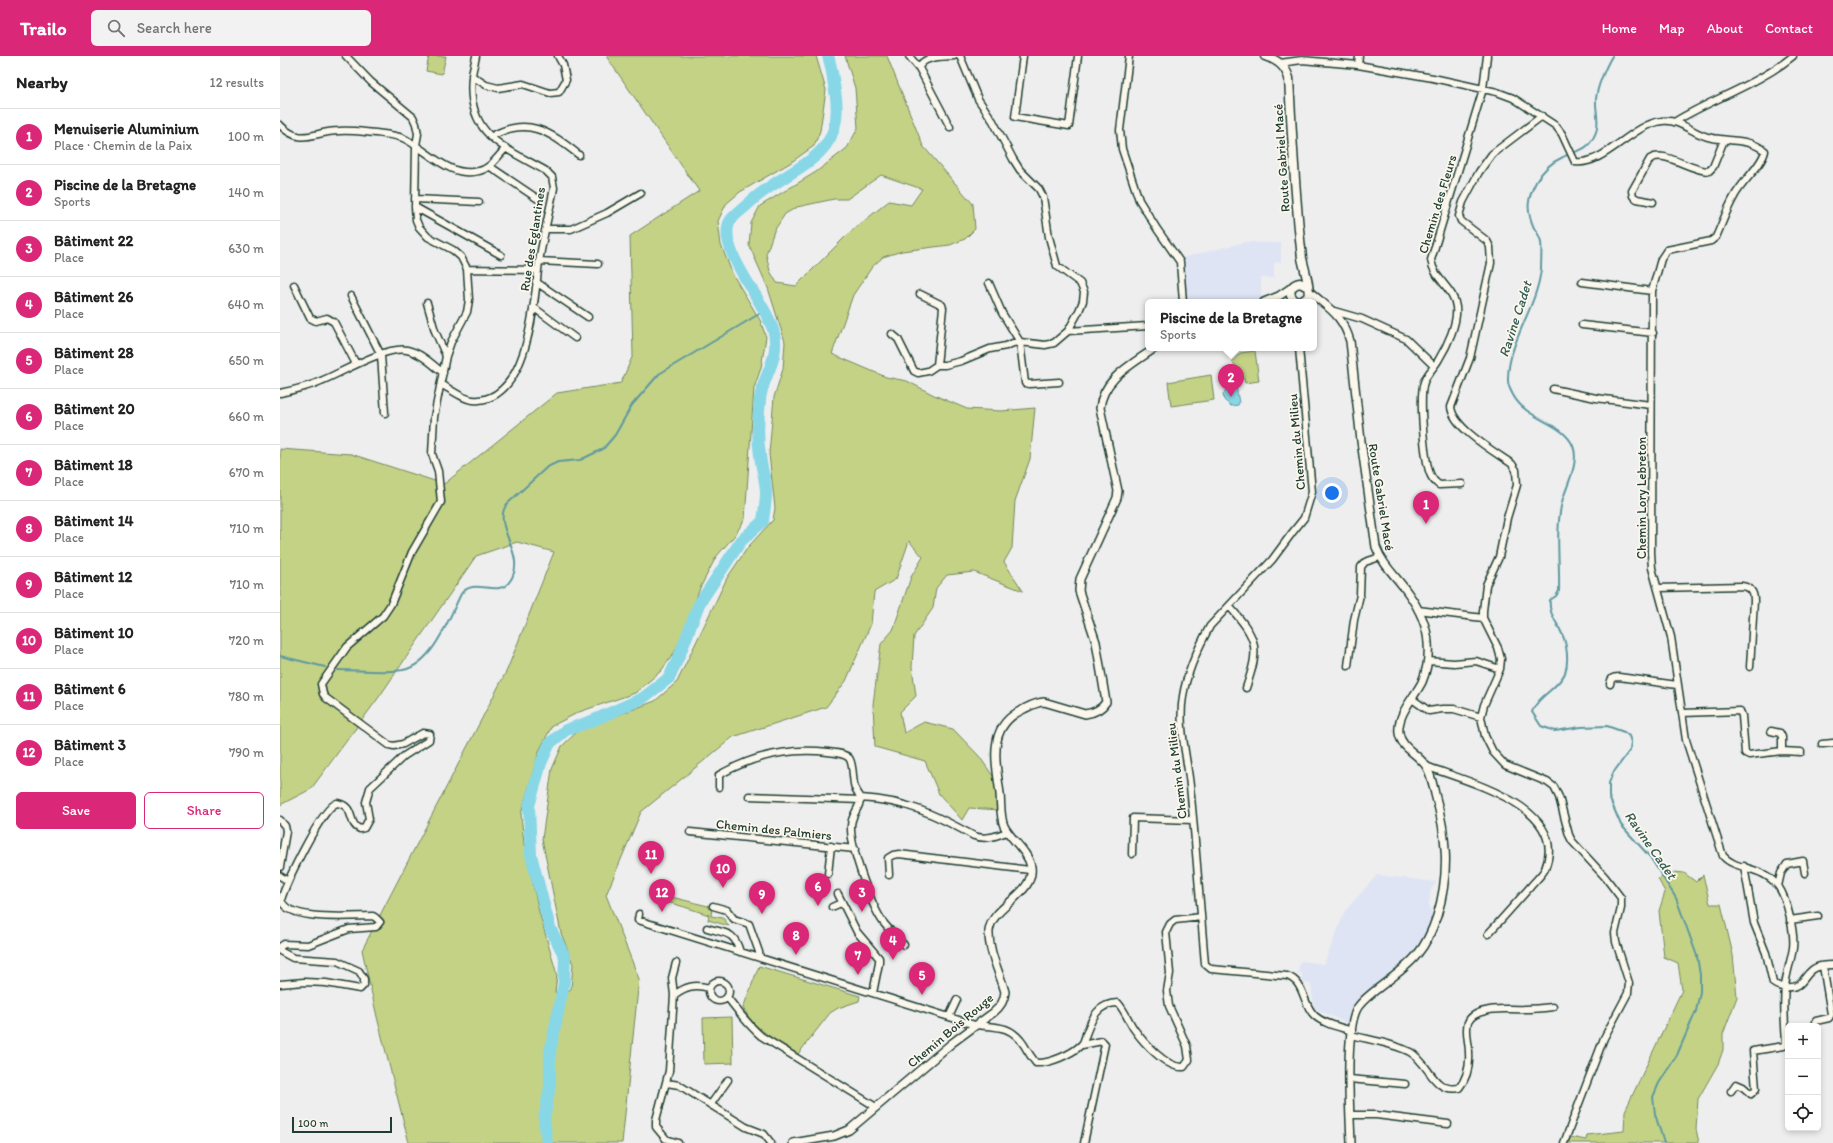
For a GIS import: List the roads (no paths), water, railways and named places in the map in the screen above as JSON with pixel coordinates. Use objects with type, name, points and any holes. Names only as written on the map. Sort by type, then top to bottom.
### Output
[{"type":"main road","points":[[1265,56],[1280,63]]},
{"type":"main road","name":"Route Gabriel Macé","points":[[1280,63],[1285,68],[1289,78],[1292,164],[1304,270],[1308,289]]},
{"type":"main road","points":[[1297,299],[1290,293],[1304,270]]},
{"type":"main road","points":[[1294,286],[1302,283],[1308,289],[1300,299]]},
{"type":"street","points":[[280,947],[284,944],[308,945],[349,929],[376,927],[380,922],[373,916],[324,917],[286,909],[280,900],[316,826],[334,804],[337,803],[345,806],[351,814],[354,825],[360,829],[364,828],[369,819],[366,802],[370,788],[404,756],[429,740],[430,734],[423,733],[403,744],[394,746],[389,745],[326,698],[323,694],[321,684],[347,647],[383,616],[391,604],[412,552],[441,502],[438,471],[432,454],[434,417],[446,356],[455,332],[463,323],[469,300],[467,269],[461,257],[453,250],[428,237],[421,230],[416,220],[416,145],[418,134],[413,117],[371,82],[346,56]]},
{"type":"street","name":"Rue des Eglantines","points":[[441,384],[467,399],[479,400],[500,392],[511,380],[521,361],[554,188],[552,177],[490,137],[482,127],[476,115],[471,95],[472,76],[476,56]]},
{"type":"street","points":[[472,76],[486,85],[498,88],[512,84],[523,84],[550,93],[559,92],[566,80],[563,65],[558,56]]},
{"type":"street","points":[[909,56],[919,68],[950,127]]},
{"type":"street","points":[[919,68],[920,63],[924,58],[954,56]]},
{"type":"street","points":[[892,334],[898,339],[914,371],[918,373],[937,365],[945,365],[961,361],[990,349],[1020,342],[1045,345],[1054,343],[1068,331],[1083,301],[1084,292],[1080,283],[1057,266],[1049,237],[1043,197],[1039,189],[1020,170],[1013,159],[993,121],[978,99],[960,56]]},
{"type":"street","points":[[1023,56],[1015,117],[1068,126],[1078,56]]},
{"type":"street","points":[[1129,56],[1120,130],[1122,149],[1139,200],[1180,262],[1184,299]]},
{"type":"street","points":[[1358,65],[1359,56]]},
{"type":"street","name":"Chemin des Fleurs","points":[[1462,484],[1439,485],[1430,475],[1425,441],[1422,393],[1426,378],[1439,360],[1451,333],[1456,316],[1454,298],[1432,268],[1431,260],[1483,89],[1487,56]]},
{"type":"street","points":[[1280,63],[1302,60],[1358,65],[1433,78],[1483,89],[1513,98],[1556,126],[1578,162],[1609,151],[1650,124],[1663,121],[1676,121],[1699,107],[1766,74],[1793,56]]},
{"type":"street","points":[[1542,116],[1492,154],[1479,172],[1463,202],[1460,216],[1461,221],[1487,241],[1490,247],[1491,263],[1470,358],[1451,407],[1452,414],[1459,425],[1512,464],[1517,475],[1516,485],[1506,518],[1499,557],[1486,585],[1483,618],[1498,648],[1501,659],[1500,669],[1484,705],[1481,718],[1484,736],[1493,752],[1504,764],[1547,782],[1554,787],[1559,797],[1572,841],[1610,883],[1621,898],[1621,908],[1615,933],[1616,942],[1628,983],[1628,993],[1604,1038],[1564,1143]]},
{"type":"street","name":"Chemin Lory Lebreton","points":[[1676,121],[1702,136],[1724,140],[1742,141],[1759,146],[1765,151],[1764,157],[1745,179],[1734,197],[1716,237],[1711,241],[1667,250],[1661,260],[1652,291],[1651,553],[1652,568],[1671,636],[1686,740],[1720,849],[1726,860],[1754,868],[1766,875],[1778,886]]},
{"type":"street","points":[[280,125],[286,131],[301,138],[338,131],[401,137],[416,145],[453,170],[466,172],[479,171],[489,166],[506,148]]},
{"type":"street","points":[[490,137],[502,131],[520,127],[540,130],[556,136],[579,155]]},
{"type":"street","points":[[1653,202],[1638,199],[1633,196],[1632,191],[1650,159],[1654,156],[1664,156],[1699,171],[1708,171],[1713,167],[1724,140]]},
{"type":"street","points":[[489,166],[538,199]]},
{"type":"street","points":[[546,229],[572,229],[606,213],[641,193]]},
{"type":"street","points":[[415,199],[479,202]]},
{"type":"street","points":[[415,207],[501,255]]},
{"type":"street","points":[[539,261],[598,264]]},
{"type":"street","points":[[467,269],[538,270]]},
{"type":"street","points":[[536,282],[588,317]]},
{"type":"street","points":[[1582,282],[1652,291]]},
{"type":"street","points":[[989,283],[1002,313],[1020,342],[1025,383],[1059,382]]},
{"type":"street","points":[[294,285],[310,318],[316,321],[326,318],[334,322],[356,364]]},
{"type":"street","points":[[1272,299],[1294,286]]},
{"type":"street","name":"Route Gabriel Macé","points":[[1308,289],[1334,311],[1344,323],[1350,341],[1362,449],[1374,537],[1380,557],[1408,593],[1418,610],[1428,642],[1428,661],[1422,681],[1401,717],[1399,734],[1403,743],[1426,766],[1444,828],[1446,851],[1444,880],[1437,916],[1428,939],[1416,958],[1371,994],[1357,1008],[1351,1033],[1349,1079],[1351,1143]]},
{"type":"street","points":[[920,294],[942,305],[943,308],[937,365]]},
{"type":"street","points":[[352,296],[381,355],[385,413]]},
{"type":"street","points":[[1279,296],[1291,299]]},
{"type":"street","name":"Route Gabriel Macé","points":[[1317,302],[1322,302]]},
{"type":"street","points":[[427,303],[435,331],[446,356]]},
{"type":"street","points":[[532,307],[575,338]]},
{"type":"street","points":[[1334,311],[1362,319],[1406,339],[1434,366]]},
{"type":"street","points":[[1582,325],[1653,333]]},
{"type":"street","points":[[1068,331],[1145,326]]},
{"type":"street","points":[[280,393],[316,384],[356,364],[381,355],[406,350],[420,355],[443,373]]},
{"type":"street","points":[[889,875],[888,858],[899,854],[1030,870],[1031,866],[1025,854],[1003,825],[995,752],[996,738],[1006,724],[1018,712],[1042,702],[1085,714],[1091,714],[1103,707],[1106,702],[1096,642],[1079,591],[1080,579],[1117,498],[1118,491],[1100,408],[1101,400],[1104,391],[1116,376],[1151,351]]},
{"type":"street","name":"Chemin du Milieu","points":[[1299,351],[1312,492],[1309,505],[1304,518],[1272,560],[1210,626],[1199,645],[1190,667],[1183,695],[1181,716],[1182,739],[1189,780],[1205,964],[1209,968],[1287,976],[1294,979],[1299,984],[1310,1010],[1315,1016],[1351,1033],[1388,1044],[1410,1053],[1421,1062],[1438,1083],[1450,1090],[1459,1088],[1467,1078],[1470,1053],[1466,1030],[1467,1022],[1474,1015],[1483,1011],[1495,1009],[1553,1007]]},
{"type":"street","points":[[1553,389],[1596,398],[1652,405]]},
{"type":"street","points":[[1348,666],[1354,620],[1360,595],[1361,567],[1365,562],[1380,557]]},
{"type":"street","points":[[1658,588],[1742,586],[1749,588],[1752,591],[1754,602],[1750,667]]},
{"type":"street","points":[[1229,606],[1242,620],[1252,638],[1254,664],[1246,688]]},
{"type":"street","points":[[1418,610],[1483,618]]},
{"type":"street","points":[[1428,661],[1454,663],[1476,661],[1500,669]]},
{"type":"street","points":[[1610,684],[1614,677],[1619,677],[1677,685]]},
{"type":"street","points":[[1412,699],[1429,712],[1442,709],[1454,709],[1481,718]]},
{"type":"street","points":[[1682,713],[1740,711],[1742,716],[1746,753],[1749,755],[1782,751],[1801,752]]},
{"type":"street","points":[[1771,732],[1780,733],[1782,737],[1782,751]]},
{"type":"street","points":[[1822,744],[1833,743]]},
{"type":"street","points":[[719,788],[719,775],[739,764],[767,754],[792,751],[821,751],[845,755],[850,760],[855,787],[861,799],[861,804],[854,813],[851,826],[855,849],[877,911],[883,922],[904,945]]},
{"type":"street","points":[[1426,766],[1499,794],[1521,806],[1544,829],[1548,840],[1544,870],[1488,934]]},
{"type":"street","points":[[750,796],[861,799],[914,807],[936,815],[974,836],[981,838],[988,838],[1007,832]]},
{"type":"street","points":[[1132,854],[1133,818],[1193,820]]},
{"type":"street","points":[[280,820],[285,826],[286,831],[284,853],[280,867]]},
{"type":"street","name":"Chemin des Palmiers","points":[[690,832],[855,849]]},
{"type":"street","points":[[828,874],[831,846]]},
{"type":"street","points":[[1731,1091],[1736,1084],[1750,1094],[1754,1093],[1756,1089],[1754,1051],[1784,1046],[1786,1042],[1785,987],[1793,946],[1790,920],[1778,886],[1781,873],[1787,864],[1803,861],[1806,873]]},
{"type":"street","points":[[1744,866],[1754,923],[1766,953],[1772,981],[1776,985],[1785,987],[1798,986],[1812,970],[1823,966],[1833,965]]},
{"type":"street","name":"Chemin Bois Rouge","points":[[793,1143],[842,1133],[849,1130],[952,1042],[1000,1007],[1004,999],[1005,992],[991,948],[989,930],[995,916],[1025,886],[1030,870]]},
{"type":"street","points":[[280,876],[288,881]]},
{"type":"street","points":[[838,894],[841,903],[857,932],[878,958],[879,964],[873,993]]},
{"type":"street","points":[[832,907],[841,903]]},
{"type":"street","points":[[712,906],[727,910],[734,919],[749,924],[760,958]]},
{"type":"street","points":[[639,914],[638,920],[949,1017],[975,1025],[1006,1028],[1017,1035],[1029,1056],[1036,1063],[1045,1064],[1082,1045],[1102,1041],[1105,1044],[1084,1143]]},
{"type":"street","points":[[1790,920],[1818,916]]},
{"type":"street","points":[[1082,1045],[1091,1020],[1100,1007],[1110,1003],[1118,1003],[1124,1009],[1134,1030],[1160,1058],[1177,1068],[1184,1067],[1189,1060],[1187,1046],[1169,1006],[1168,999],[1167,991],[1170,973],[1166,932],[1170,924],[1175,920],[1201,917]]},
{"type":"street","points":[[707,928],[732,935],[737,941],[740,952]]},
{"type":"street","points":[[280,951],[293,958],[337,961],[359,971],[364,979],[364,985],[360,989],[326,982],[280,984]]},
{"type":"street","points":[[676,963],[672,978],[674,994],[667,1083],[656,1120],[656,1127],[666,1139],[678,1143]]},
{"type":"street","points":[[1816,1021],[1829,1018],[1831,1014],[1823,966]]},
{"type":"street","points":[[674,994],[686,987],[692,986],[709,988],[716,982],[725,984],[728,988],[727,997],[738,1010],[746,1024],[761,1036],[876,1107]]},
{"type":"street","points":[[709,988],[709,992],[714,1000],[719,1001],[727,997]]},
{"type":"street","points":[[949,1017],[957,1000]]},
{"type":"street","points":[[1349,1079],[1405,1084]]},
{"type":"street","points":[[711,1104],[728,1080]]},
{"type":"street","points":[[667,1083],[679,1085],[746,1127],[764,1134],[771,1143]]},
{"type":"street","points":[[1350,1115],[1376,1115],[1448,1124]]},
{"type":"street","points":[[659,1143],[666,1139]]},
{"type":"water","points":[[1236,386],[1239,403],[1238,405],[1231,406],[1224,400],[1223,395],[1227,387]]},
{"type":"waterway","points":[[547,1143],[544,1119],[550,1086],[550,1052],[564,983],[565,957],[550,928],[531,855],[529,806],[541,763],[550,743],[566,730],[592,721],[643,698],[669,678],[699,604],[741,541],[763,521],[766,493],[759,448],[759,414],[761,391],[775,352],[774,333],[770,321],[737,263],[730,248],[727,235],[730,220],[735,215],[764,191],[811,160],[824,148],[833,133],[837,115],[835,91],[828,56]]},
{"type":"waterway","name":"Ravine Cadet","points":[[1612,56],[1598,89],[1596,103],[1598,124],[1593,139],[1586,147],[1568,154],[1551,164],[1538,178],[1529,199],[1531,222],[1541,242],[1541,269],[1534,298],[1512,353],[1508,381],[1511,392],[1519,404],[1527,411],[1553,426],[1568,438],[1575,453],[1574,467],[1562,502],[1560,513],[1558,535],[1559,591],[1556,596],[1550,600],[1550,609],[1565,643],[1567,653],[1566,669],[1562,679],[1539,701],[1532,712],[1541,726],[1555,731],[1581,727],[1607,726],[1624,732],[1629,736],[1631,742],[1630,750],[1613,773],[1609,783],[1609,797],[1621,825],[1650,857],[1676,898],[1697,956],[1700,975],[1700,992],[1696,1011],[1677,1055],[1659,1083],[1653,1097],[1655,1114],[1664,1143]]},
{"type":"waterway","points":[[338,670],[396,671],[414,666],[423,659],[439,639],[461,594],[466,589],[472,587],[499,588],[505,586],[510,581],[514,571],[515,561],[503,523],[503,514],[506,505],[547,467],[558,462],[580,460],[603,449],[615,435],[632,405],[659,374],[764,311]]},
{"type":"waterway","points":[[280,656],[325,667]]},
{"type":"place","name":"Piscine de la Bretagne","points":[[1231,397]]},
{"type":"place","name":"Menuiserie Aluminium","points":[[1426,524]]},
{"type":"place","name":"Bâtiment 6","points":[[651,874]]},
{"type":"place","name":"Bâtiment 10","points":[[723,888]]},
{"type":"place","name":"Bâtiment 20","points":[[818,906]]},
{"type":"place","name":"Bâtiment 3","points":[[662,912]]},
{"type":"place","name":"Bâtiment 22","points":[[862,912]]},
{"type":"place","name":"Bâtiment 12","points":[[762,914]]},
{"type":"place","name":"Bâtiment 14","points":[[796,955]]},
{"type":"place","name":"Bâtiment 26","points":[[893,960]]},
{"type":"place","name":"Bâtiment 18","points":[[858,975]]},
{"type":"place","name":"Bâtiment 28","points":[[922,995]]}]
